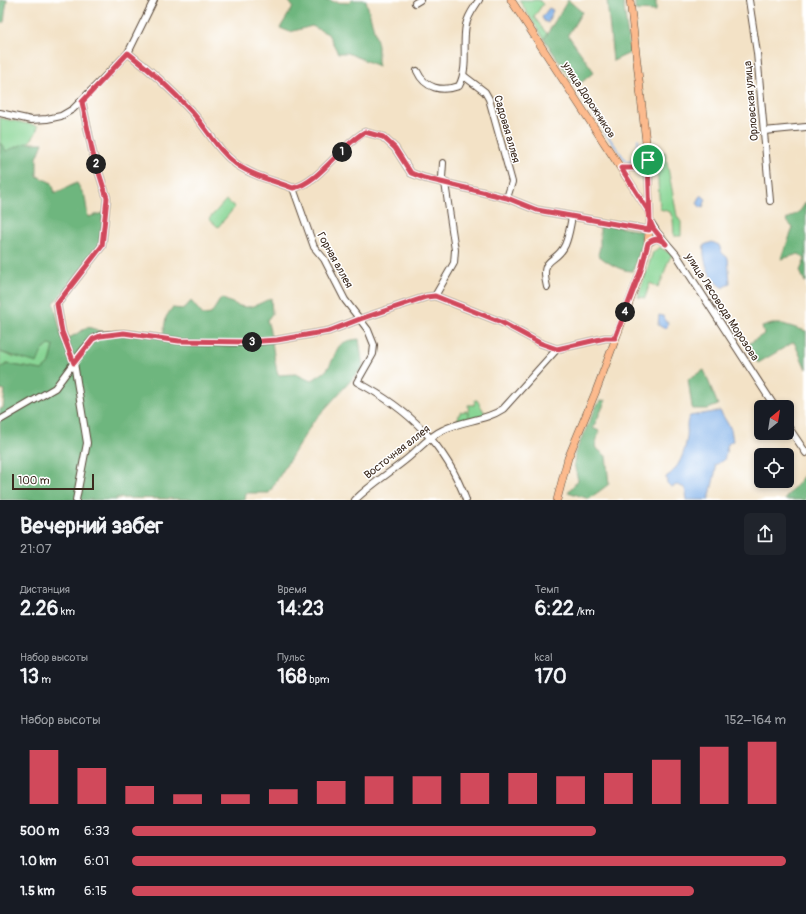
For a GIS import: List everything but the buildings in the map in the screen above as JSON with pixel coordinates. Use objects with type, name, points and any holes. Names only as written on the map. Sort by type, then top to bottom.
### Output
[{"type":"main road","name":"улица Дорожников","points":[[511,0],[649,212]]},
{"type":"main road","points":[[557,500],[568,458],[641,270],[648,243],[650,221],[648,160],[630,0]]},
{"type":"main road","points":[[621,168],[636,168],[648,160]]},
{"type":"street","points":[[0,113],[31,120],[47,119],[61,116],[82,102],[128,53],[154,0]]},
{"type":"street","points":[[417,71],[424,82],[437,89],[448,90],[459,86],[464,76],[464,42],[466,24],[480,0]]},
{"type":"street","name":"Орловская улица","points":[[749,0],[757,53],[770,201]]},
{"type":"street","points":[[128,53],[141,63],[192,111],[221,149],[235,163],[246,171],[293,188],[300,187],[315,176],[356,137],[365,132],[383,137],[395,148],[411,173],[436,182],[507,198],[537,210],[649,230]]},
{"type":"street","name":"Садовая аллея","points":[[464,76],[485,92],[489,99],[512,182],[507,198]]},
{"type":"street","points":[[76,500],[87,443],[74,363],[62,332],[57,304],[102,246],[107,198],[93,154],[82,102]]},
{"type":"street","points":[[764,131],[806,127]]},
{"type":"street","points":[[435,296],[454,263],[455,250],[445,183],[442,178],[444,163]]},
{"type":"street","name":"Горная аллея","points":[[293,188],[314,247],[328,266],[345,300],[368,330],[374,345],[373,354],[357,382],[372,390],[409,415],[446,458],[455,472],[466,500]]},
{"type":"street","points":[[547,287],[544,275],[547,262],[561,252],[566,244],[572,217]]},
{"type":"street","name":"улица Лесовода Морозова","points":[[650,221],[666,244],[676,254],[770,400]]},
{"type":"street","points":[[648,243],[654,239],[660,239],[666,244]]},
{"type":"street","points":[[0,420],[55,388],[93,339],[100,336],[124,333],[179,341],[246,342],[329,331],[426,297],[435,296],[501,322],[540,343],[557,349],[605,338],[615,338]]},
{"type":"street","name":"Восточная аллея","points":[[355,500],[377,480],[391,472],[422,446],[429,438],[455,425],[488,417],[503,409],[557,349]]},
{"type":"street","points":[[794,435],[806,453]]},
{"type":"green space","points":[[0,0],[7,0],[4,22],[0,23]]},
{"type":"green space","points":[[288,0],[330,0],[334,2],[349,3],[352,0],[366,0],[378,45],[378,66],[348,53],[338,53],[328,34],[312,26],[290,32],[280,28],[293,7]]},
{"type":"green space","points":[[519,0],[539,0],[543,4],[534,17],[547,34],[544,39]]},
{"type":"green space","points":[[568,0],[582,12],[568,35],[594,72],[576,87],[544,39]]},
{"type":"green space","points":[[607,0],[623,0],[630,53],[613,61]]},
{"type":"green space","points":[[635,0],[656,0],[656,11],[635,10]]},
{"type":"green space","points":[[0,118],[38,126],[30,141],[5,152],[0,146]]},
{"type":"green space","points":[[0,142],[6,151],[26,143],[43,143],[37,158],[37,176],[52,183],[55,193],[77,183],[85,197],[88,217],[103,213],[99,247],[54,303],[62,339],[71,337],[88,327],[104,332],[141,331],[163,335],[166,317],[172,308],[184,309],[191,301],[203,315],[211,314],[221,298],[241,306],[251,307],[271,298],[272,314],[267,320],[278,375],[296,374],[311,381],[327,370],[341,344],[359,339],[363,367],[313,422],[269,493],[246,493],[245,500],[116,498],[116,500],[0,500],[0,409],[3,408],[5,390],[0,389],[0,368],[7,364],[42,370],[50,363],[54,346],[49,345],[42,351],[37,363],[0,352]]},
{"type":"green space","points":[[665,152],[677,216],[681,222],[681,236],[674,236],[673,219],[670,212],[660,209],[656,154]]},
{"type":"green space","points":[[226,200],[235,207],[218,227],[209,219]]},
{"type":"green space","points":[[806,202],[805,282],[800,271],[805,259],[799,254],[781,259],[793,228],[786,220],[800,211]]},
{"type":"green space","points":[[600,224],[641,231],[642,245],[633,271],[628,271],[610,264],[598,255],[600,247]]},
{"type":"green space","points":[[660,247],[672,255],[662,279],[658,287],[650,283],[645,298],[638,297],[653,252]]},
{"type":"green space","points":[[772,324],[783,324],[806,331],[806,369],[794,342],[758,363],[748,347],[750,343],[764,334],[762,327]]},
{"type":"green space","points":[[49,345],[54,346],[50,363],[42,370],[7,364],[0,368],[0,352],[13,357],[42,351]]},
{"type":"green space","points":[[704,370],[718,405],[708,409],[693,409],[688,379]]},
{"type":"green space","points":[[475,400],[477,400],[486,415],[457,422],[460,412],[467,411],[469,417],[468,405],[474,405]]},
{"type":"green space","points":[[606,400],[593,428],[599,431],[595,447],[606,456],[609,484],[589,499],[568,492],[578,480],[574,464],[575,453],[596,407],[600,401]]},
{"type":"green space","points":[[806,473],[806,500],[785,500]]},
{"type":"water","points":[[549,8],[553,10],[548,23],[544,21],[542,17]]},
{"type":"water","points":[[701,195],[706,199],[703,208],[697,203]]},
{"type":"water","points":[[712,242],[719,245],[722,253],[728,258],[730,283],[723,288],[710,275],[705,263],[704,245]]},
{"type":"water","points":[[659,315],[663,316],[668,323],[665,329],[658,325]]},
{"type":"water","points":[[720,411],[731,429],[733,441],[728,444],[724,460],[715,465],[716,469],[709,500],[687,500],[685,488],[677,485],[671,487],[667,483],[666,477],[671,474],[681,460],[685,448],[687,426],[690,416]]},
{"type":"waterway","points":[[584,99],[598,120]]},
{"type":"waterway","points":[[604,131],[626,161],[629,162],[637,154],[638,139]]},
{"type":"route","points":[[648,160],[636,168],[621,168],[649,212],[650,221],[653,228],[666,244],[660,239],[654,239],[648,243],[641,270],[615,338],[605,338],[557,349],[540,343],[501,322],[435,296],[426,297],[329,331],[277,340],[246,342],[179,341],[124,333],[100,336],[93,339],[74,363],[62,332],[57,304],[102,246],[107,198],[93,154],[82,102],[128,53],[141,63],[192,111],[221,149],[235,163],[246,171],[293,188],[300,187],[315,176],[342,152],[356,137],[365,132],[383,137],[395,148],[411,173],[424,178],[507,198],[521,205],[537,210],[649,230],[650,221],[648,160]]}]
